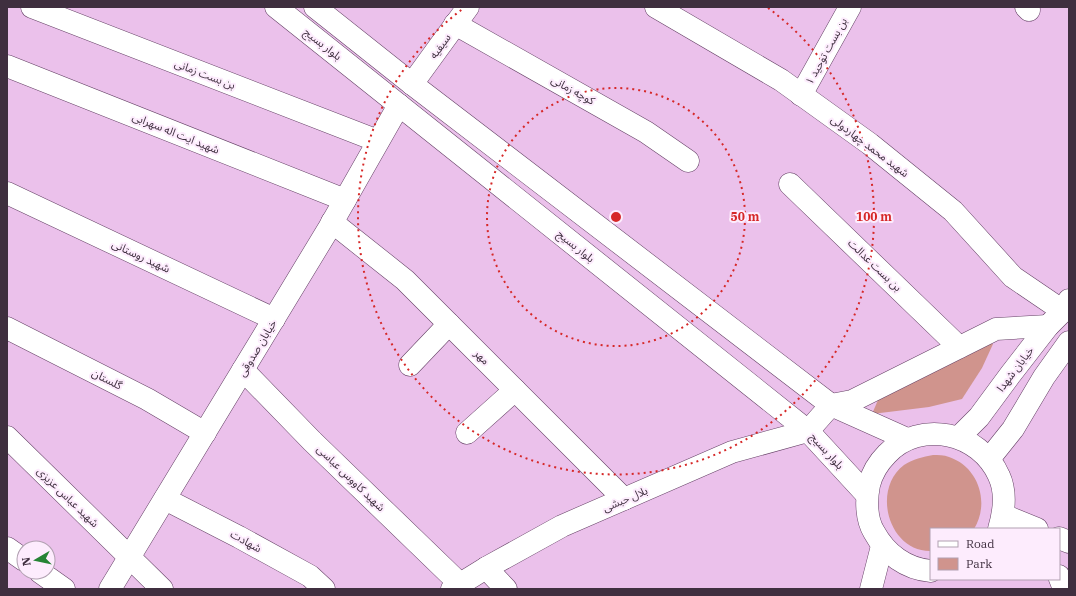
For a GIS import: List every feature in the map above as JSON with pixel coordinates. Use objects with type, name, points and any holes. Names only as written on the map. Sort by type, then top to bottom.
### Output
[{"type":"street","name":"بن بست زمانی","points":[[32,7],[378,141]]},
{"type":"street","name":"بلوار بسیج","points":[[276,7],[808,431],[867,495]]},
{"type":"street","name":"سیفیه","points":[[399,105],[412,84],[468,7]]},
{"type":"street","name":"شهید محمد چهاردولی","points":[[656,7],[781,80],[870,144],[952,211],[1013,277],[1066,305]]},
{"type":"street","name":"بن بست توحید ۱","points":[[801,95],[850,7]]},
{"type":"street","points":[[323,10],[412,84],[831,405],[907,439]]},
{"type":"street","name":"کوچه زمانی","points":[[455,24],[646,132],[688,161]]},
{"type":"street","name":"شهید ایت اله سهرابی","points":[[7,66],[345,200]]},
{"type":"street","name":"خیابان صدوقی","points":[[110,589],[332,222],[399,105]]},
{"type":"street","name":"بن بست عدالت","points":[[790,184],[959,347]]},
{"type":"street","name":"شهید روستانی","points":[[7,193],[274,319]]},
{"type":"street","name":"مهر","points":[[332,222],[405,280],[624,499]]},
{"type":"street","name":"خیابان شهدا","points":[[959,437],[979,417],[1048,326],[1066,305]]},
{"type":"street","points":[[410,364],[449,324]]},
{"type":"street","points":[[808,431],[831,405],[852,401],[996,329],[1048,326],[1069,342],[1044,377],[1013,428],[989,459]]},
{"type":"street","name":"گلستان","points":[[7,328],[147,399],[205,433]]},
{"type":"street","name":"شهید کاووس عباسی","points":[[243,370],[456,586]]},
{"type":"street","points":[[467,433],[515,390]]},
{"type":"street","name":"بلال حبشی","points":[[456,586],[562,526],[732,452],[808,431]]},
{"type":"street","points":[[930,571],[911,568],[896,559],[882,546],[872,531],[867,513],[867,495],[871,477],[880,462],[892,449],[907,439],[924,434],[942,433],[959,437],[975,445],[989,459],[1000,476],[1004,495],[1001,522],[1032,528]]},
{"type":"street","name":"شهید عباس عزیزی","points":[[7,437],[162,589]]},
{"type":"street","name":"شهادت","points":[[165,499],[310,576],[324,589]]},
{"type":"street","points":[[871,589],[882,546]]},
{"type":"street","points":[[7,548],[16,554]]},
{"type":"street","points":[[486,568],[506,589]]},
{"type":"street","points":[[1060,578],[1064,589]]},
{"type":"street","points":[[51,580],[64,589]]},
{"type":"street","points":[[931,589],[939,580]]},
{"type":"green space","points":[[986,342],[993,344],[982,368],[962,399],[929,407],[872,414],[878,400]]},
{"type":"green space","points":[[943,455],[959,462],[968,469],[974,477],[979,487],[981,497],[979,519],[974,528],[930,528],[930,551],[916,549],[904,542],[895,531],[889,518],[887,503],[888,489],[894,476],[904,465],[922,457]]}]
